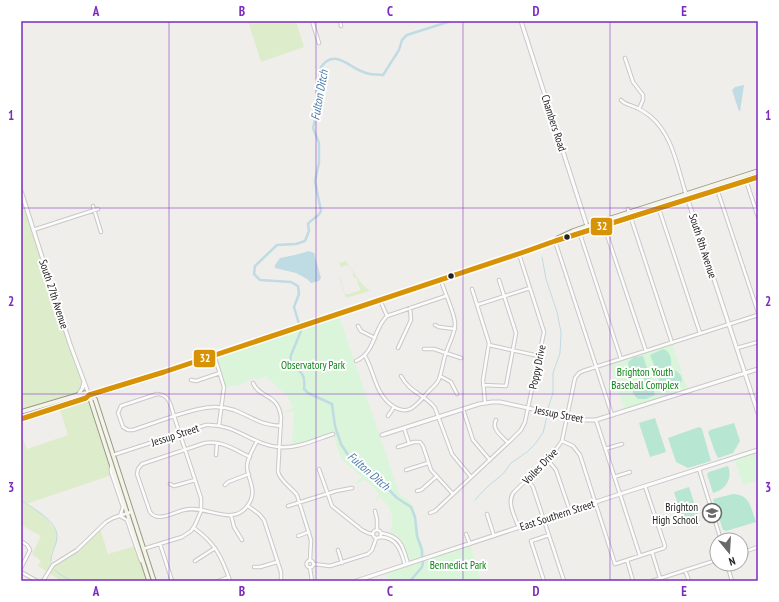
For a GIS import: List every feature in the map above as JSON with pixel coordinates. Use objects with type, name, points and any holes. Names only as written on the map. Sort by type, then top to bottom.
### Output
[{"type":"main road","points":[[555,241],[564,235],[628,210],[758,172]]},
{"type":"main road","points":[[748,180],[758,172]]},
{"type":"main road","points":[[567,237],[758,176]]},
{"type":"main road","points":[[587,226],[590,229],[595,229]]},
{"type":"main road","points":[[21,419],[86,398],[89,395],[519,254],[567,237],[586,229],[587,226]]},
{"type":"main road","points":[[21,412],[85,393],[89,395]]},
{"type":"main road","name":"South 27th Avenue","points":[[89,395],[95,399],[154,581]]},
{"type":"main road","name":"South 27th Avenue","points":[[89,395],[149,581]]},
{"type":"street","points":[[312,21],[319,43]]},
{"type":"street","points":[[340,21],[341,26]]},
{"type":"street","name":"Chambers Road","points":[[521,21],[587,226]]},
{"type":"street","points":[[625,58],[632,80],[642,95],[639,109]]},
{"type":"street","name":"South 8th Avenue","points":[[621,100],[624,103],[639,109],[655,120],[665,133],[671,146],[758,413]]},
{"type":"street","points":[[748,180],[758,217]]},
{"type":"street","points":[[717,190],[758,313]]},
{"type":"street","name":"South 27th Avenue","points":[[21,192],[70,344],[89,395]]},
{"type":"street","points":[[92,206],[101,232]]},
{"type":"street","points":[[659,208],[700,333]]},
{"type":"street","points":[[33,230],[98,209]]},
{"type":"street","points":[[628,210],[672,342]]},
{"type":"street","points":[[604,226],[646,351]]},
{"type":"street","points":[[580,234],[620,359]]},
{"type":"street","points":[[555,241],[612,415]]},
{"type":"street","name":"Poppy Drive","points":[[430,513],[435,511],[508,443],[522,428],[525,422],[544,332],[519,254]]},
{"type":"street","points":[[365,356],[371,367],[380,393],[385,400],[401,410],[407,410],[418,405],[437,383],[454,329],[453,314],[441,280]]},
{"type":"street","points":[[483,386],[506,386],[516,338],[516,331],[499,280]]},
{"type":"street","points":[[477,305],[530,288]]},
{"type":"street","points":[[472,289],[489,346],[483,377],[485,403]]},
{"type":"street","points":[[356,362],[365,356],[370,349],[383,321],[387,316],[446,296]]},
{"type":"street","points":[[380,300],[387,316]]},
{"type":"street","points":[[398,348],[411,320],[410,308]]},
{"type":"street","name":"Voiles Drive","points":[[519,528],[510,499],[527,479],[548,460],[562,441],[576,377],[582,372],[596,366],[729,324],[758,313]]},
{"type":"street","points":[[435,325],[454,329]]},
{"type":"street","points":[[358,326],[364,333],[375,338]]},
{"type":"street","points":[[737,348],[758,342]]},
{"type":"street","points":[[489,346],[540,356]]},
{"type":"street","points":[[424,349],[434,349],[461,358]]},
{"type":"street","points":[[214,355],[224,387],[219,425]]},
{"type":"street","name":"Jessup Street","points":[[382,435],[485,403],[500,402],[590,421],[596,420],[758,369]]},
{"type":"street","points":[[191,380],[196,381],[220,373]]},
{"type":"street","points":[[401,376],[410,388],[434,405],[452,454],[471,477]]},
{"type":"street","points":[[440,376],[451,382],[457,394]]},
{"type":"street","points":[[77,395],[82,389],[84,380]]},
{"type":"street","points":[[254,383],[257,390],[271,398],[278,406],[281,415],[278,462],[279,476],[294,492],[309,532],[312,545],[310,560],[306,564],[310,568],[312,581]]},
{"type":"street","points":[[139,550],[184,536],[194,528],[201,510],[201,502],[174,416],[167,398],[163,393],[156,394],[118,408],[120,419],[125,431],[133,430],[174,416],[202,408],[222,408],[235,410],[266,424],[281,426]]},
{"type":"street","points":[[388,416],[394,407]]},
{"type":"street","points":[[462,409],[473,440],[490,460]]},
{"type":"street","points":[[496,420],[494,425],[495,429],[508,443]]},
{"type":"street","points":[[596,420],[640,556]]},
{"type":"street","name":"Jessup Street","points":[[108,457],[204,426],[219,425],[229,427],[257,441],[280,447],[295,446],[333,434]]},
{"type":"street","points":[[404,428],[409,443]]},
{"type":"street","points":[[250,457],[225,445],[205,443],[142,464],[137,472],[149,510],[154,516],[160,517],[187,509],[201,510],[221,515],[231,515],[242,512],[248,506],[253,493],[247,467],[257,441]]},
{"type":"street","points":[[398,447],[420,441],[431,470],[453,494]]},
{"type":"street","points":[[562,441],[573,446],[579,452],[615,564],[664,548],[644,486]]},
{"type":"street","points":[[216,455],[217,443]]},
{"type":"street","points":[[605,449],[622,444]]},
{"type":"street","name":"East Southern Street","points":[[356,581],[758,450]]},
{"type":"street","points":[[548,460],[556,470],[570,511]]},
{"type":"street","points":[[406,470],[428,463]]},
{"type":"street","points":[[112,466],[111,472],[123,507],[120,516]]},
{"type":"street","points":[[319,469],[332,506],[362,530],[372,534],[376,539]]},
{"type":"street","points":[[699,469],[719,532]]},
{"type":"street","points":[[614,477],[630,472]]},
{"type":"street","points":[[225,485],[228,482],[249,474]]},
{"type":"street","points":[[417,491],[421,490],[437,476]]},
{"type":"street","points":[[527,479],[533,487],[564,581]]},
{"type":"street","points":[[170,484],[174,486],[195,480]]},
{"type":"street","points":[[288,506],[341,489],[352,488]]},
{"type":"street","points":[[248,506],[259,514],[264,520],[281,574],[281,581]]},
{"type":"street","points":[[375,511],[377,530]]},
{"type":"street","points":[[43,581],[49,570],[54,565],[77,550],[106,522],[131,512]]},
{"type":"street","points":[[487,514],[494,536]]},
{"type":"street","points":[[231,515],[233,526],[242,540]]},
{"type":"street","points":[[120,516],[127,520],[144,568]]},
{"type":"street","points":[[194,528],[206,536],[215,548],[224,562],[230,581]]},
{"type":"street","points":[[372,534],[377,530]]},
{"type":"street","points":[[377,530],[381,533],[393,536],[399,541],[403,548],[407,564]]},
{"type":"street","points":[[298,536],[309,532]]},
{"type":"street","points":[[380,537],[381,533]]},
{"type":"street","points":[[466,534],[470,544]]},
{"type":"street","points":[[544,581],[531,541],[549,535]]},
{"type":"street","points":[[310,560],[314,564],[330,566],[342,563],[368,554],[372,550],[376,539],[380,537],[388,538],[395,542],[407,564]]},
{"type":"street","points":[[21,541],[30,548],[29,554],[21,568]]},
{"type":"street","points":[[160,544],[172,581]]},
{"type":"street","points":[[195,561],[215,548]]},
{"type":"street","points":[[338,550],[342,563]]},
{"type":"street","points":[[652,552],[660,578]]},
{"type":"street","points":[[627,560],[633,581]]},
{"type":"street","points":[[254,566],[260,567],[277,562]]},
{"type":"street","points":[[652,581],[709,562]]},
{"type":"street","points":[[310,568],[314,564]]},
{"type":"street","points":[[685,570],[689,581]]},
{"type":"street","points":[[21,572],[38,581]]},
{"type":"street","points":[[372,576],[374,581]]},
{"type":"street","points":[[218,581],[229,577]]},
{"type":"green space","points":[[248,21],[296,21],[304,47],[261,62]]},
{"type":"green space","points":[[21,191],[87,395],[83,393],[21,412]]},
{"type":"green space","points":[[346,261],[359,281],[370,291],[346,298],[339,277],[345,294],[360,290],[360,288],[357,283],[358,281],[353,277],[353,273],[348,265],[341,267],[342,270],[339,263]]},
{"type":"green space","name":"Observatory Park","points":[[338,313],[400,495],[412,504],[426,558],[470,544],[481,581],[389,581],[385,571],[408,564],[401,543],[390,535],[392,518],[390,510],[380,496],[374,503],[379,494],[365,480],[356,484],[355,483],[362,477],[341,459],[333,434],[292,447],[294,411],[285,413],[284,411],[293,408],[288,397],[266,376],[258,380],[253,378],[237,386],[224,387],[214,355]]},
{"type":"green space","name":"Brighton Youth Baseball Complex","points":[[672,343],[688,391],[625,411],[609,362]]},
{"type":"green space","points":[[663,349],[670,356],[671,366],[657,370],[650,355]]},
{"type":"green space","points":[[643,356],[648,371],[647,373],[633,377],[629,371],[628,362],[634,357]]},
{"type":"green space","points":[[673,369],[679,373],[682,381],[673,390],[662,392],[658,376],[659,374]]},
{"type":"green space","points":[[648,377],[651,379],[655,395],[646,399],[638,399],[633,392],[632,383]]},
{"type":"green space","points":[[88,395],[111,467],[112,475],[26,504],[43,514],[57,532],[57,542],[51,553],[51,561],[53,565],[77,550],[100,528],[108,554],[135,546],[148,579],[142,581],[61,581],[38,566],[41,561],[32,554],[41,536],[21,525],[21,433],[27,449],[68,435],[59,407],[86,398]]},
{"type":"green space","points":[[655,418],[666,452],[650,457],[639,423]]},
{"type":"green space","points":[[734,423],[740,441],[733,453],[718,458],[708,432],[710,430]]},
{"type":"green space","points":[[699,427],[702,429],[711,461],[688,468],[676,462],[668,438]]},
{"type":"green space","points":[[758,450],[758,480],[743,485],[734,458]]},
{"type":"green space","points":[[728,466],[730,475],[727,483],[722,489],[713,493],[707,474]]},
{"type":"green space","points":[[689,487],[700,521],[685,526],[674,492]]},
{"type":"green space","points":[[733,494],[747,499],[756,522],[726,531],[723,530],[713,499]]},
{"type":"water","points":[[744,85],[739,111],[732,90],[735,87]]},
{"type":"water","points":[[309,251],[314,253],[321,278],[319,281],[311,283],[296,273],[275,268],[275,265],[280,258]]},
{"type":"waterway","name":"Fulton Ditch","points":[[299,324],[294,307],[299,294],[298,286],[291,282],[260,280],[254,274],[255,266],[277,245],[296,244],[305,241],[309,231],[308,224],[319,215],[321,211],[315,181],[319,163],[319,143],[313,128],[316,116],[321,67],[326,61],[337,59],[360,71],[370,74],[383,75],[399,50],[402,40],[407,35],[451,21]]},
{"type":"waterway","points":[[542,257],[546,279],[557,312],[561,332],[560,353],[553,373],[553,393],[548,408]]},
{"type":"waterway","name":"Fulton Ditch","points":[[301,331],[291,355],[290,363],[302,374],[304,389],[308,393],[332,404],[335,426],[341,444],[350,458],[377,478],[397,498],[411,507],[415,517],[417,536],[422,550],[422,556]]},
{"type":"waterway","points":[[475,500],[487,487],[503,474],[511,463],[527,452],[535,444],[543,433],[547,416]]},
{"type":"waterway","points":[[21,500],[49,520],[56,531],[57,540],[51,561]]},
{"type":"waterway","name":"Fulton Ditch","points":[[410,581],[422,567],[423,562]]},
{"type":"waterway","points":[[55,570],[72,581]]},
{"type":"transit line","name":"32","points":[[21,419],[86,398],[89,395],[164,372],[555,241],[758,177]]},
{"type":"place","name":"Brighton High School","points":[[712,513]]},
{"type":"park label","name":"Bennedict Park","points":[[458,565]]}]
